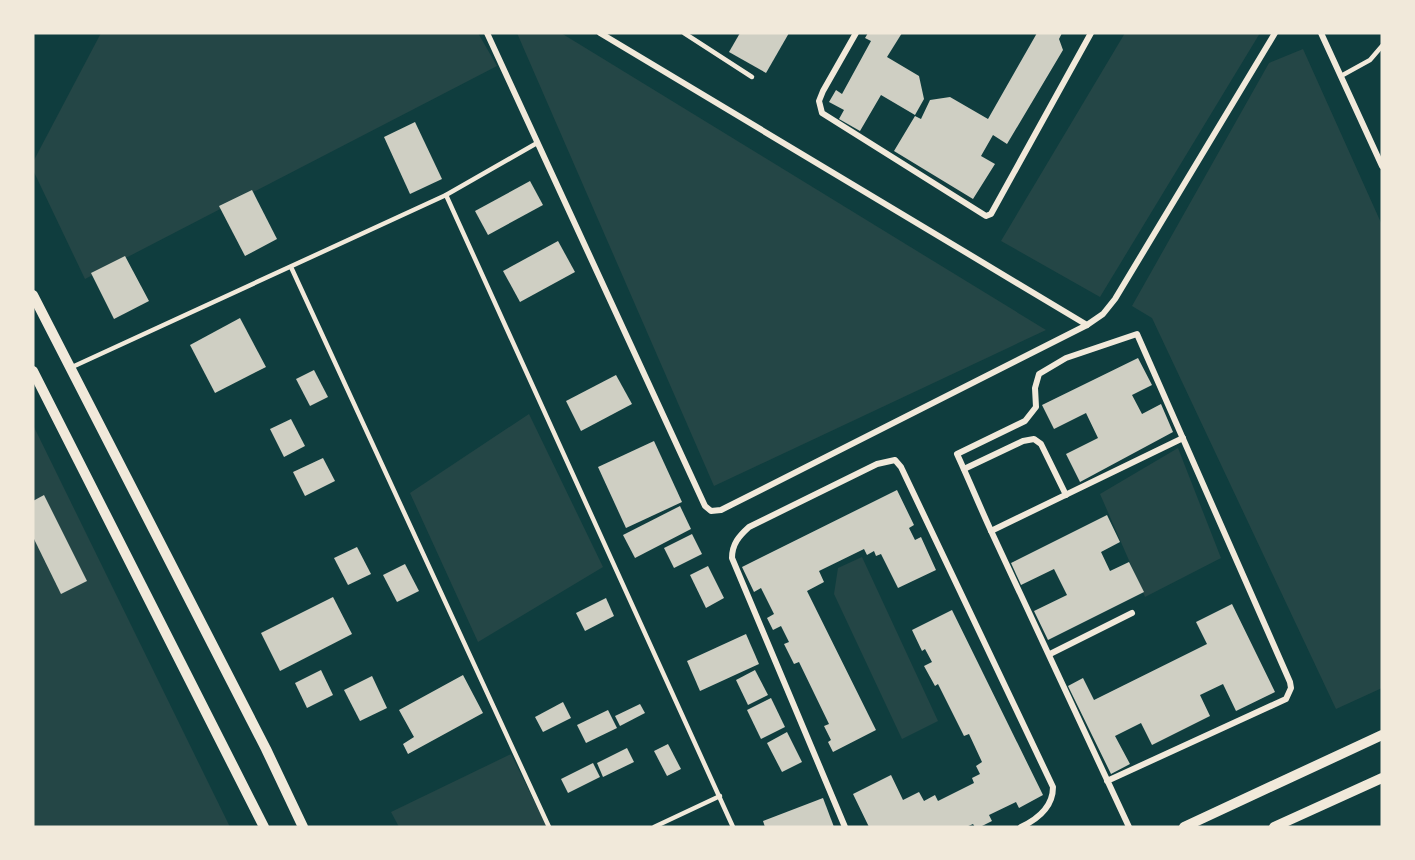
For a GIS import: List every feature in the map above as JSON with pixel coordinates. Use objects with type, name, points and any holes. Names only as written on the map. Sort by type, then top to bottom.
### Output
[{"type":"street","points":[[487,33],[705,506],[711,511],[721,510],[1087,325],[1103,314],[1115,299],[1275,33]]},
{"type":"street","points":[[600,33],[1087,325]]},
{"type":"street","points":[[856,33],[823,91],[819,101],[822,113],[986,216],[991,214],[1091,33]]},
{"type":"street","points":[[1321,33],[1382,166]]},
{"type":"street","points":[[33,295],[261,738],[303,827]]},
{"type":"street","points":[[1107,781],[1286,699],[1291,688],[1137,334],[1066,358],[1039,374],[1035,388],[1036,407],[1025,421],[957,454],[1107,781],[1129,827]]},
{"type":"street","points":[[33,371],[264,827]]},
{"type":"street","points":[[992,531],[1183,438]]},
{"type":"street","points":[[964,469],[1023,441],[1034,440],[1041,444],[1066,495]]},
{"type":"street","points":[[845,827],[732,558],[733,546],[739,536],[749,527],[877,464],[895,460],[901,468],[1053,787],[1053,798],[1048,806],[1033,821],[1021,827]]},
{"type":"street","points":[[1050,654],[1132,613]]},
{"type":"street","points":[[1184,827],[1382,735]]},
{"type":"street","points":[[1274,827],[1382,778]]},
{"type":"lane","points":[[684,33],[752,77]]},
{"type":"lane","points":[[1341,76],[1370,60],[1382,46]]},
{"type":"lane","points":[[70,368],[446,195],[537,143]]},
{"type":"lane","points":[[446,195],[733,827]]},
{"type":"lane","points":[[291,267],[549,827]]},
{"type":"lane","points":[[654,827],[720,796]]},
{"type":"shaded area","points":[[101,33],[478,33],[497,66],[85,279],[33,170],[33,162]]},
{"type":"shaded area","points":[[517,33],[561,33],[1046,330],[714,486]]},
{"type":"shaded area","points":[[1125,33],[1260,33],[1100,297],[1001,241]]},
{"type":"shaded area","points":[[1303,49],[1382,225],[1382,688],[1336,709],[1152,318],[1132,306],[1269,63]]},
{"type":"shaded area","points":[[529,414],[603,567],[478,642],[410,493]]},
{"type":"shaded area","points":[[33,425],[230,827],[33,827]]},
{"type":"shaded area","points":[[1178,448],[1221,558],[1145,597],[1100,494]]},
{"type":"shaded area","points":[[862,557],[938,721],[902,739],[834,594],[838,568]]},
{"type":"shaded area","points":[[511,754],[547,827],[399,827],[391,812]]},
{"type":"building","points":[[740,33],[789,33],[766,73],[729,52]]},
{"type":"building","points":[[868,33],[902,33],[887,57],[919,76],[924,99],[915,115],[881,95],[860,131],[839,119],[844,110],[829,102],[836,90],[842,94],[871,41],[865,38]]},
{"type":"building","points":[[1037,33],[1062,33],[1059,39],[1063,50],[1007,144],[993,135],[981,156],[995,164],[973,199],[894,151],[915,116],[921,119],[930,100],[950,97],[988,119]]},
{"type":"building","points":[[415,122],[442,179],[410,194],[384,137]]},
{"type":"building","points":[[530,181],[543,205],[488,235],[475,211]]},
{"type":"building","points":[[252,190],[277,239],[245,256],[219,206]]},
{"type":"building","points":[[558,241],[575,272],[520,302],[503,271]]},
{"type":"building","points":[[125,256],[149,301],[114,319],[91,273]]},
{"type":"building","points":[[240,318],[266,367],[215,393],[190,345]]},
{"type":"building","points":[[1138,358],[1152,385],[1132,395],[1142,414],[1161,404],[1173,432],[1080,482],[1066,454],[1098,438],[1086,413],[1054,429],[1042,405]]},
{"type":"building","points":[[314,370],[328,397],[310,406],[296,379]]},
{"type":"building","points":[[616,375],[632,404],[581,431],[566,401]]},
{"type":"building","points":[[291,419],[305,446],[284,457],[270,429]]},
{"type":"building","points":[[654,441],[682,502],[626,528],[598,467]]},
{"type":"building","points":[[323,458],[335,481],[305,496],[293,472]]},
{"type":"building","points":[[897,490],[914,525],[909,528],[915,540],[921,537],[936,570],[898,588],[881,554],[876,556],[874,551],[867,555],[864,549],[819,571],[824,582],[807,591],[876,730],[833,752],[828,742],[831,740],[824,726],[829,724],[799,662],[794,664],[784,644],[789,642],[781,626],[773,630],[767,618],[774,614],[761,588],[754,592],[742,567]]},
{"type":"building","points":[[44,495],[87,581],[61,594],[33,537],[33,501]]},
{"type":"building","points":[[680,506],[691,529],[635,558],[623,535]]},
{"type":"building","points":[[1107,515],[1120,542],[1101,552],[1110,571],[1129,562],[1144,592],[1048,640],[1034,611],[1067,595],[1054,569],[1021,585],[1011,563]]},
{"type":"building","points":[[692,534],[702,554],[674,568],[664,548]]},
{"type":"building","points":[[357,547],[371,574],[348,585],[334,558]]},
{"type":"building","points":[[405,564],[419,591],[397,602],[383,575]]},
{"type":"building","points":[[708,566],[724,598],[706,608],[690,575]]},
{"type":"building","points":[[333,597],[352,634],[280,671],[261,633]]},
{"type":"building","points":[[606,598],[614,616],[585,631],[576,613]]},
{"type":"building","points":[[1232,604],[1275,692],[1236,711],[1223,684],[1200,695],[1210,716],[1152,745],[1141,723],[1115,736],[1130,764],[1111,774],[1068,686],[1083,678],[1094,700],[1207,644],[1196,622]]},
{"type":"building","points":[[952,610],[1043,795],[1019,808],[1016,802],[989,815],[992,821],[980,827],[975,827],[973,824],[966,827],[869,827],[853,794],[891,775],[903,800],[919,792],[924,801],[935,795],[938,801],[974,783],[972,778],[980,774],[976,766],[982,762],[969,734],[964,736],[938,684],[935,686],[924,666],[932,662],[925,649],[922,651],[912,630]]},
{"type":"building","points":[[746,634],[759,664],[700,691],[687,661]]},
{"type":"building","points":[[321,670],[333,695],[307,708],[295,683]]},
{"type":"building","points":[[755,670],[768,695],[748,705],[736,680]]},
{"type":"building","points":[[463,675],[483,713],[408,754],[403,744],[414,737],[399,710]]},
{"type":"building","points":[[372,676],[387,708],[360,721],[344,690]]},
{"type":"building","points":[[771,698],[785,727],[761,739],[747,710]]},
{"type":"building","points":[[563,702],[571,718],[543,732],[535,717]]},
{"type":"building","points":[[640,704],[645,713],[620,726],[615,716]]},
{"type":"building","points":[[608,710],[617,728],[586,743],[577,725]]},
{"type":"building","points":[[787,732],[802,762],[782,772],[767,743]]},
{"type":"building","points":[[668,744],[681,769],[667,776],[654,751]]},
{"type":"building","points":[[627,748],[634,762],[603,777],[597,763]]},
{"type":"building","points":[[593,763],[600,777],[568,793],[561,779]]},
{"type":"building","points":[[823,798],[834,827],[765,827],[763,821]]}]
